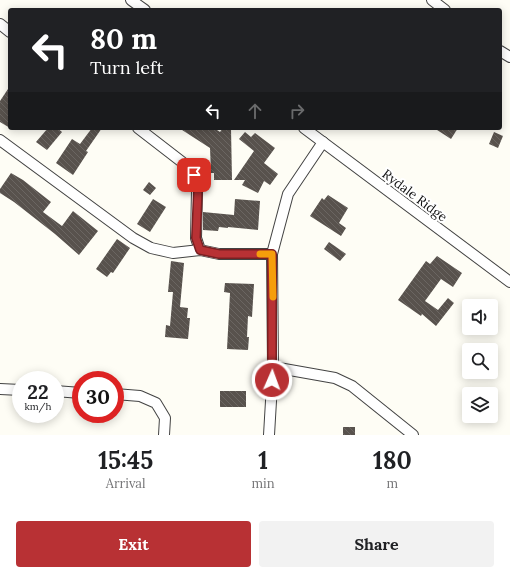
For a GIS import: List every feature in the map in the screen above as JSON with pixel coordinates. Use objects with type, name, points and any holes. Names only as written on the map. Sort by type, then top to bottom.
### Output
[{"type":"street","points":[[131,0],[141,8]]},
{"type":"street","points":[[432,0],[442,8]]},
{"type":"street","points":[[0,24],[8,30]]},
{"type":"street","points":[[141,130],[182,162],[194,175],[198,190],[196,238],[200,250]]},
{"type":"street","name":"Rydale Ridge","points":[[307,130],[510,282]]},
{"type":"street","points":[[0,140],[133,238],[152,248],[173,253],[200,250],[219,254],[272,254]]},
{"type":"street","points":[[270,435],[273,367],[272,254],[288,194],[323,142]]},
{"type":"street","points":[[273,367],[335,378],[352,386],[413,435]]},
{"type":"street","points":[[0,389],[12,390]]},
{"type":"street","points":[[124,395],[140,396],[156,403],[165,418],[164,435]]},
{"type":"building","points":[[8,89],[8,127],[0,122],[0,101]]},
{"type":"building","points":[[46,130],[60,130],[62,132],[47,150],[36,142]]},
{"type":"building","points":[[90,130],[101,130],[86,151],[88,152],[73,175],[56,163],[72,139],[80,144]]},
{"type":"building","points":[[182,130],[217,130],[220,132],[222,130],[231,130],[232,180],[214,180],[214,173],[211,173],[210,148]]},
{"type":"building","points":[[437,130],[457,130],[451,139]]},
{"type":"building","points":[[245,132],[251,137],[255,133],[275,148],[264,163],[278,174],[270,185],[264,181],[258,193],[242,185],[245,180],[234,180],[254,151],[239,139]]},
{"type":"building","points":[[494,132],[503,136],[498,148],[489,144]]},
{"type":"building","points":[[11,173],[23,180],[51,202],[43,212],[62,226],[73,211],[98,231],[79,255],[55,234],[0,193],[0,189]]},
{"type":"building","points":[[149,182],[156,188],[150,195],[143,190]]},
{"type":"building","points":[[328,195],[348,208],[339,223],[346,228],[341,236],[310,216],[322,198],[324,200]]},
{"type":"building","points":[[153,199],[166,207],[150,232],[137,224]]},
{"type":"building","points":[[235,199],[260,201],[258,230],[219,227],[218,231],[203,230],[203,212],[234,215]]},
{"type":"building","points":[[117,239],[130,248],[113,273],[111,272],[107,277],[96,269]]},
{"type":"building","points":[[329,242],[346,254],[340,261],[324,249]]},
{"type":"building","points":[[437,256],[462,273],[453,287],[441,279],[425,301],[438,310],[448,298],[454,303],[436,326],[422,314],[421,316],[398,300],[426,261],[430,264]]},
{"type":"building","points":[[171,261],[184,263],[180,307],[188,308],[187,318],[190,318],[188,339],[165,337],[166,325],[170,326],[173,292],[168,292]]},
{"type":"building","points":[[225,283],[254,284],[252,317],[248,316],[248,350],[227,349],[230,293],[224,292]]},
{"type":"building","points":[[220,391],[246,391],[246,407],[220,407]]},
{"type":"building","points":[[343,427],[355,427],[355,435],[343,435]]},
{"type":"slow traffic","points":[[260,254],[272,254],[273,297]]},
{"type":"route","points":[[194,175],[198,190],[196,238],[200,250],[219,254],[272,254],[272,380]]}]
